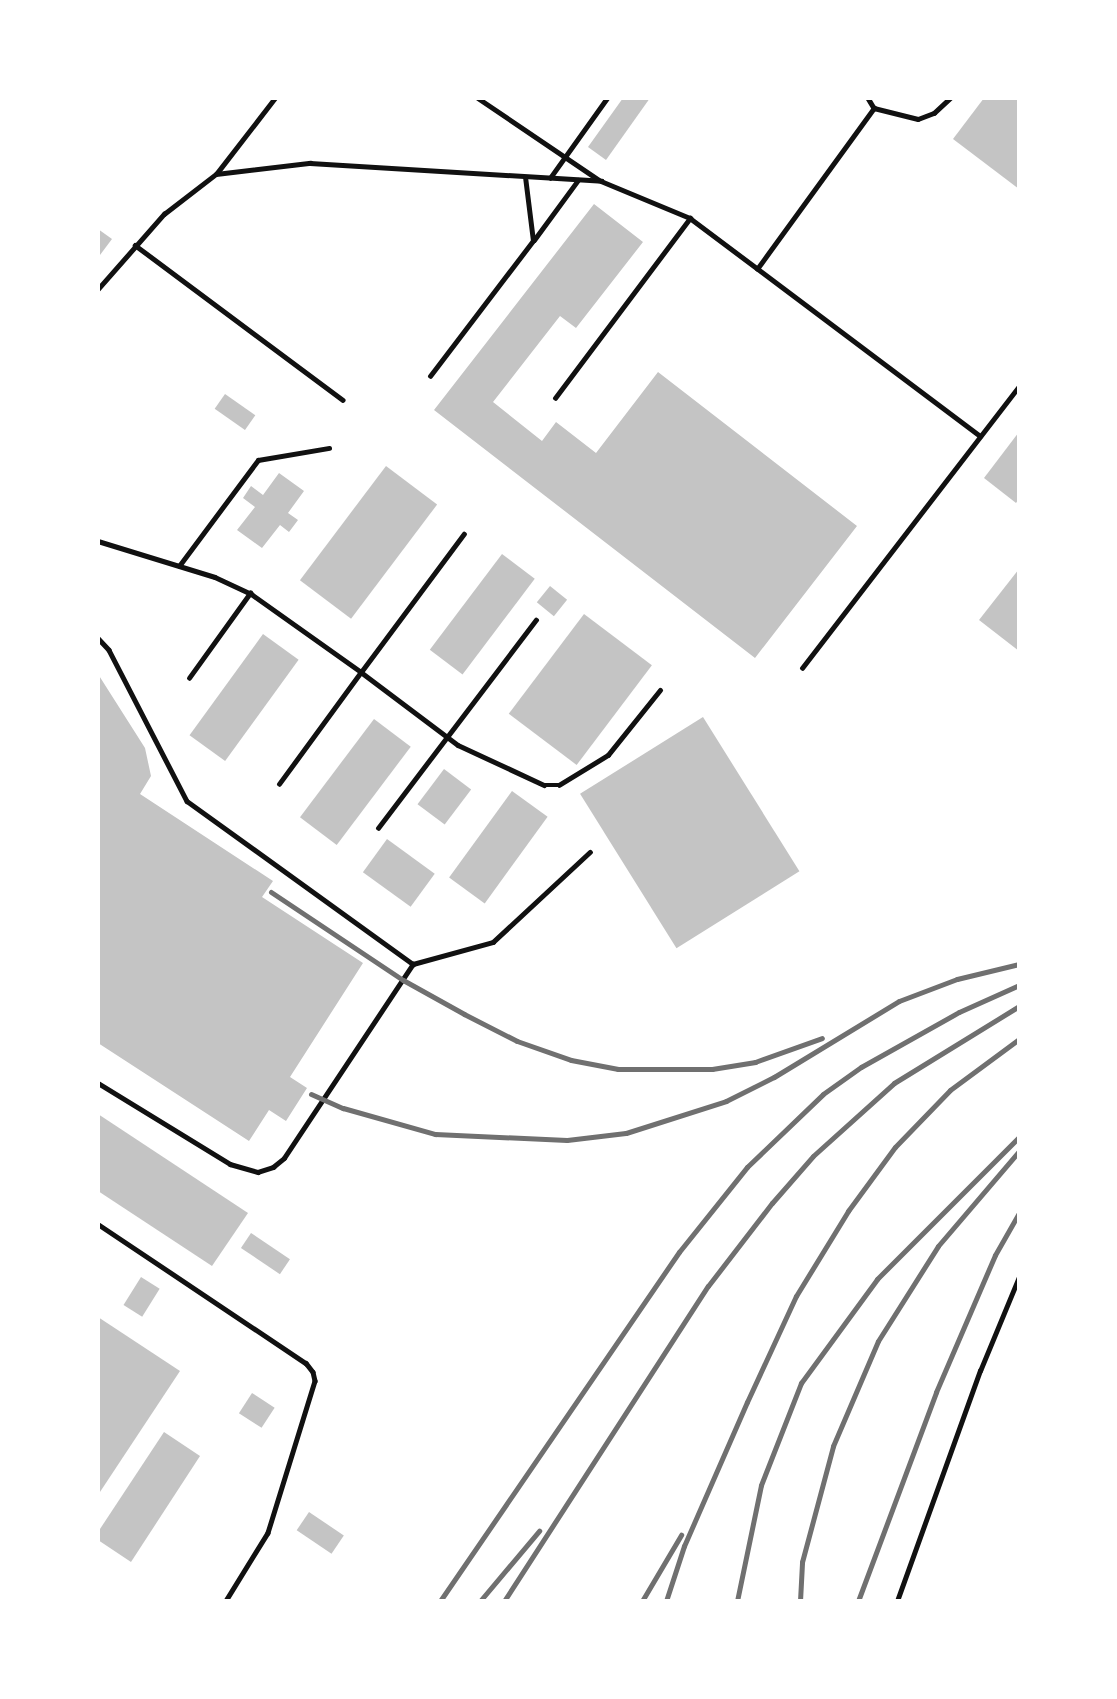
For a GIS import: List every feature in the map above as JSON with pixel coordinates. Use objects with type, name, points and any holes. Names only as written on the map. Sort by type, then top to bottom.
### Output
[{"type":"lane","points":[[98,289],[164,214],[216,173],[275,98]]},
{"type":"lane","points":[[478,98],[601,181],[690,218],[980,436]]},
{"type":"lane","points":[[550,178],[607,98]]},
{"type":"lane","points":[[868,98],[874,108],[918,119],[934,113],[950,98]]},
{"type":"lane","points":[[757,268],[874,108]]},
{"type":"lane","points":[[216,173],[310,163],[601,181]]},
{"type":"lane","points":[[525,177],[533,241]]},
{"type":"lane","points":[[430,376],[579,180]]},
{"type":"lane","points":[[555,398],[690,218]]},
{"type":"lane","points":[[135,245],[342,400]]},
{"type":"lane","points":[[802,668],[1019,386]]},
{"type":"lane","points":[[179,566],[258,460],[329,448]]},
{"type":"lane","points":[[279,784],[464,534]]},
{"type":"lane","points":[[98,541],[179,566],[250,593],[447,737],[529,780],[559,785],[608,755],[660,690]]},
{"type":"lane","points":[[189,678],[250,593]]},
{"type":"lane","points":[[378,828],[536,620]]},
{"type":"lane","points":[[98,638],[109,650],[187,801],[204,818],[413,964]]},
{"type":"lane","points":[[98,1083],[230,1164],[258,1172],[273,1167],[284,1158],[413,964],[493,942],[590,852]]},
{"type":"lane","points":[[98,1224],[306,1363],[313,1372],[315,1381],[268,1533],[226,1601]]},
{"type":"lane","points":[[897,1601],[970,1396],[1019,1277]]},
{"type":"building","points":[[623,98],[650,98],[606,160],[588,147]]},
{"type":"building","points":[[984,98],[1019,98],[1019,189],[953,139]]},
{"type":"building","points":[[594,204],[643,242],[576,328],[560,316],[493,402],[542,441],[556,422],[596,453],[658,372],[857,526],[755,658],[434,410]]},
{"type":"building","points":[[98,229],[112,239],[100,255],[98,254]]},
{"type":"building","points":[[225,394],[255,415],[245,430],[215,409]]},
{"type":"building","points":[[1019,432],[1019,499],[1016,503],[984,478]]},
{"type":"building","points":[[386,466],[437,505],[351,619],[300,580]]},
{"type":"building","points":[[279,473],[304,491],[288,513],[298,520],[289,532],[280,525],[262,548],[237,530],[255,507],[243,498],[251,486],[263,495]]},
{"type":"building","points":[[502,554],[535,579],[463,675],[430,650]]},
{"type":"building","points":[[1019,569],[1019,651],[979,620]]},
{"type":"building","points":[[550,586],[567,600],[554,616],[537,602]]},
{"type":"building","points":[[584,614],[652,665],[577,765],[509,714]]},
{"type":"building","points":[[263,634],[299,660],[225,761],[190,735]]},
{"type":"building","points":[[98,674],[145,748],[151,776],[140,794],[273,881],[262,897],[363,963],[290,1077],[307,1088],[286,1121],[269,1110],[249,1141],[98,1043]]},
{"type":"building","points":[[703,717],[799,871],[676,948],[580,794]]},
{"type":"building","points":[[374,719],[411,747],[337,845],[300,817]]},
{"type":"building","points":[[444,769],[471,789],[445,825],[418,804]]},
{"type":"building","points":[[512,791],[548,817],[485,903],[449,878]]},
{"type":"building","points":[[387,839],[435,874],[411,907],[363,872]]},
{"type":"building","points":[[98,1114],[248,1213],[212,1266],[98,1191]]},
{"type":"building","points":[[251,1233],[290,1259],[280,1274],[241,1248]]},
{"type":"building","points":[[141,1277],[160,1289],[142,1317],[124,1305]]},
{"type":"building","points":[[98,1317],[180,1371],[98,1495]]},
{"type":"building","points":[[252,1393],[275,1408],[262,1428],[239,1413]]},
{"type":"building","points":[[164,1432],[200,1456],[131,1562],[98,1540],[98,1532]]},
{"type":"building","points":[[309,1512],[344,1535],[332,1554],[297,1530]]},
{"type":"railway","points":[[271,892],[403,980],[517,1041],[571,1060],[618,1069],[712,1069],[755,1062],[822,1038]]},
{"type":"railway","points":[[311,1094],[343,1108],[435,1134],[567,1140],[626,1133],[726,1101],[774,1077],[899,1001],[957,979],[1019,964]]},
{"type":"railway","points":[[440,1601],[679,1252],[747,1167],[823,1094],[861,1067],[959,1012],[1019,985]]},
{"type":"railway","points":[[504,1601],[708,1286],[772,1203],[813,1156],[894,1083],[1019,1006]]},
{"type":"railway","points":[[666,1601],[684,1546],[796,1296],[848,1211],[895,1147],[950,1090],[1019,1039]]},
{"type":"railway","points":[[737,1601],[761,1485],[801,1383],[877,1279],[1019,1137]]},
{"type":"railway","points":[[800,1601],[802,1562],[833,1446],[878,1341],[938,1246],[1019,1151]]},
{"type":"railway","points":[[858,1601],[936,1392],[995,1255],[1019,1213]]},
{"type":"railway","points":[[480,1601],[539,1531]]},
{"type":"railway","points":[[642,1601],[681,1535]]}]
